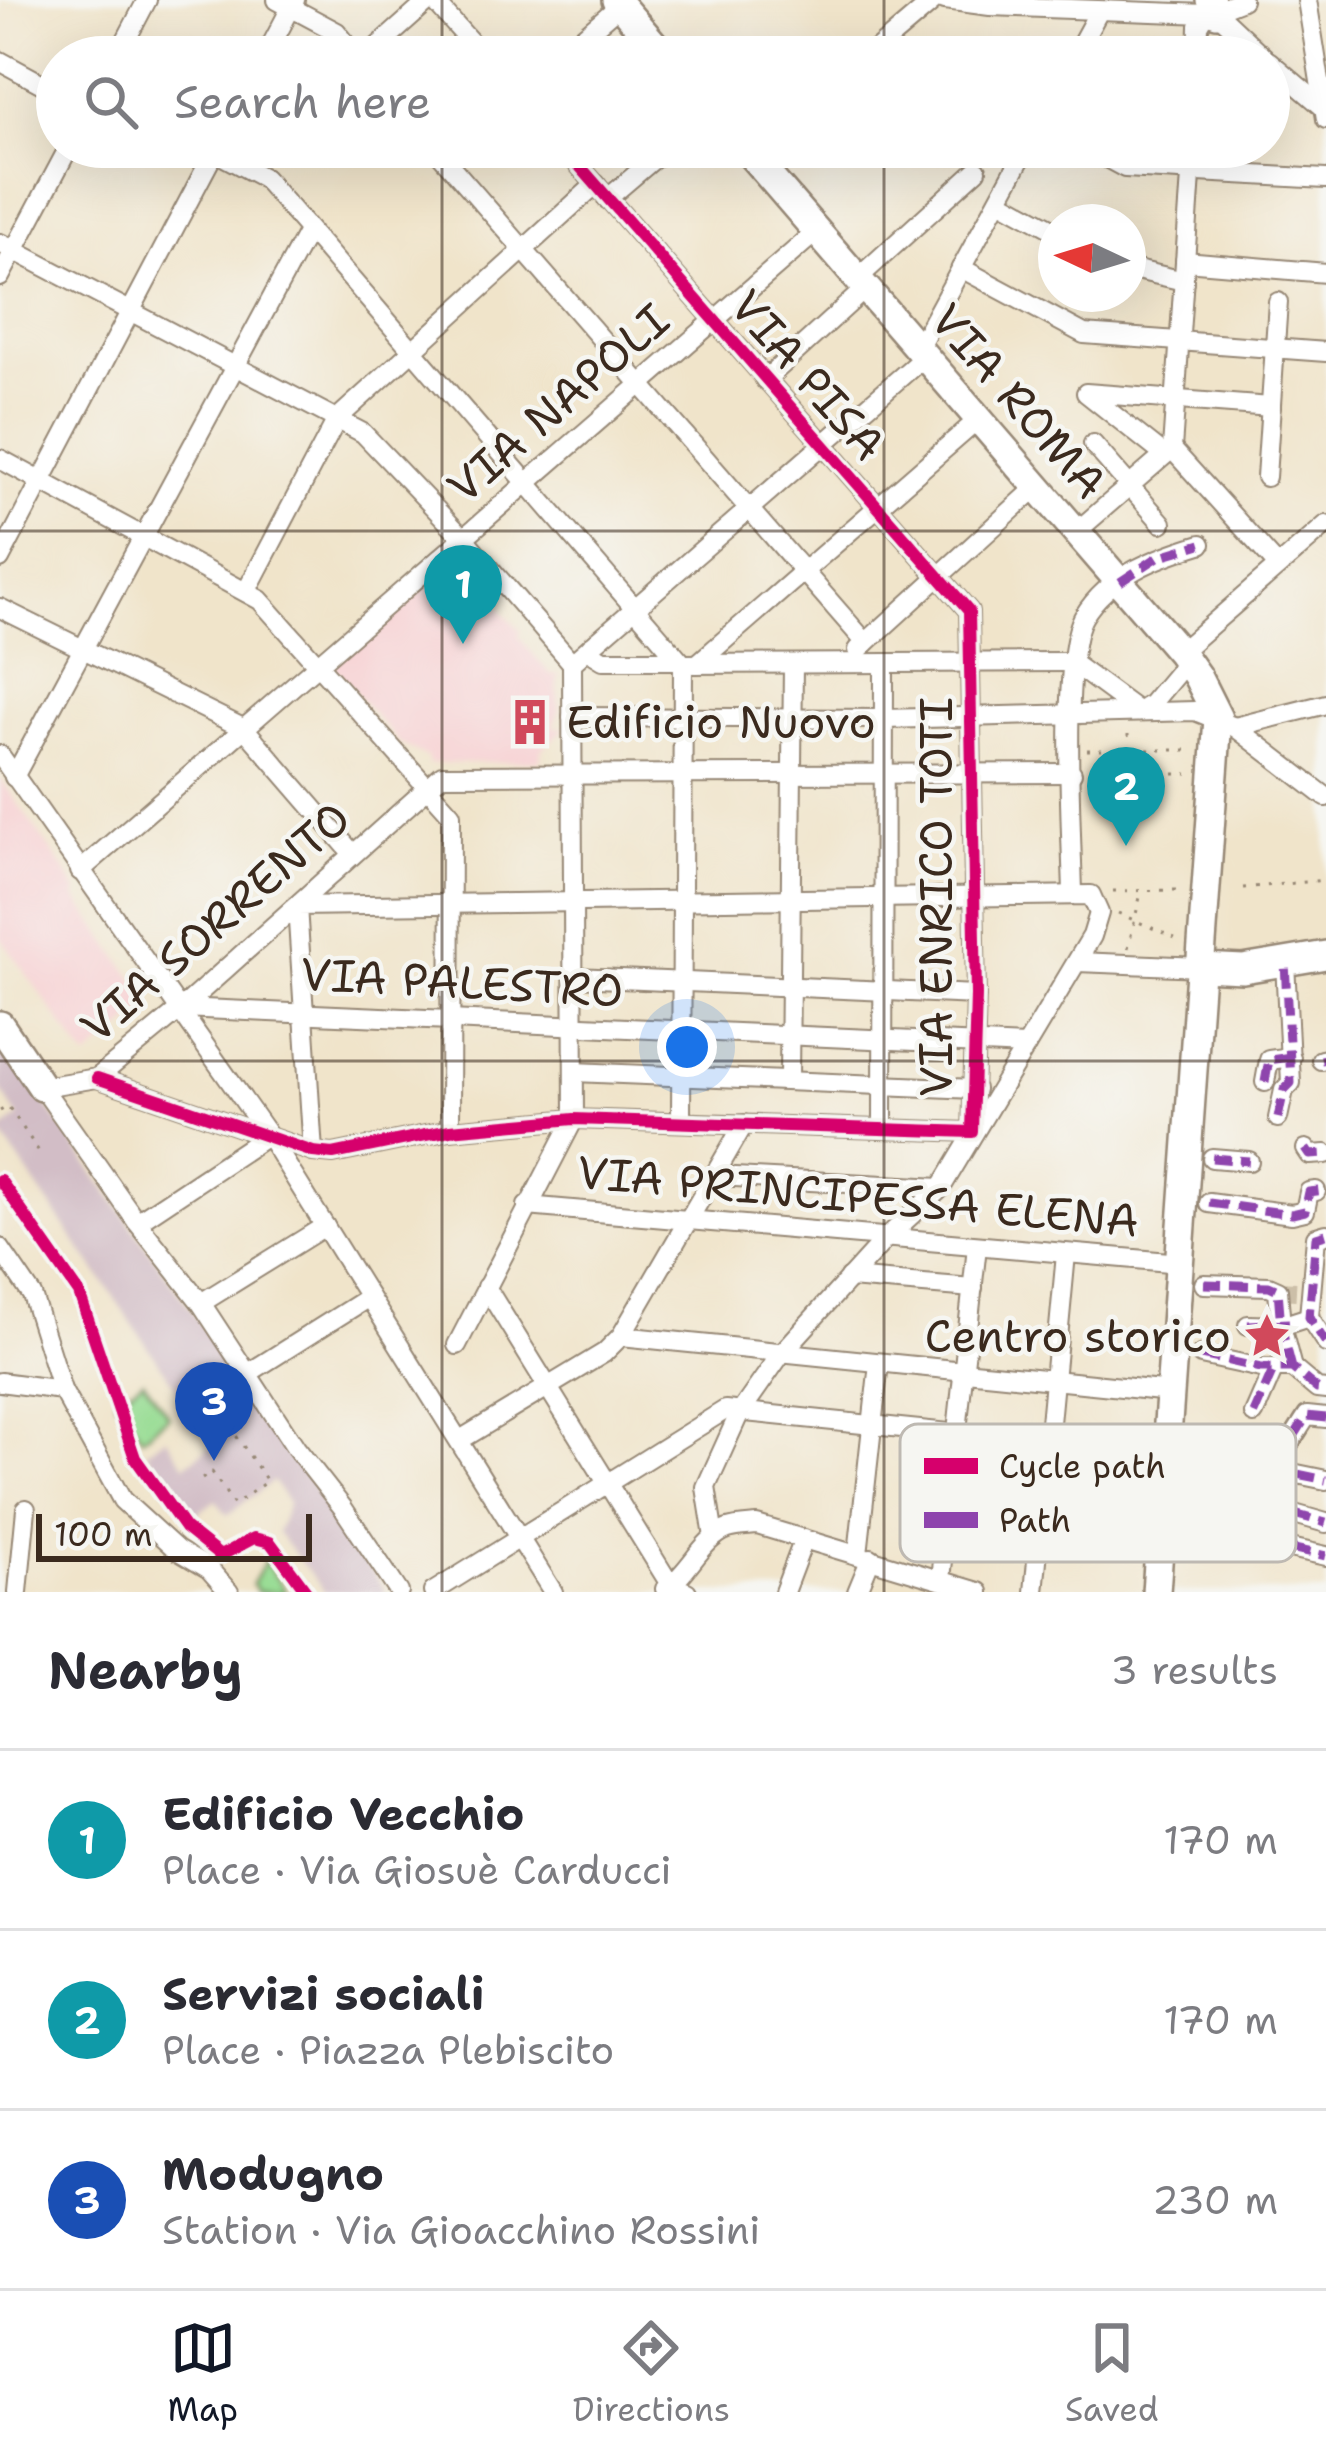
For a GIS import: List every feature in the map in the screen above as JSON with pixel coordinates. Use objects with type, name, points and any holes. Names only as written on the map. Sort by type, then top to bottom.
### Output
[{"type":"street","points":[[388,36],[432,0],[465,36]]},
{"type":"street","points":[[892,36],[934,0]]},
{"type":"street","points":[[944,0],[1099,10],[1219,7],[1246,36]]},
{"type":"street","points":[[1307,0],[1325,110]]},
{"type":"street","points":[[273,36],[287,2],[341,36]]},
{"type":"street","points":[[582,36],[618,2],[647,36]]},
{"type":"street","points":[[126,36],[139,3]]},
{"type":"street","points":[[1199,36],[1199,26],[1219,7]]},
{"type":"street","points":[[1085,36],[1099,10]]},
{"type":"street","points":[[0,61],[36,81]]},
{"type":"street","points":[[1290,79],[1325,110]]},
{"type":"street","points":[[0,277],[7,247],[56,168]]},
{"type":"street","points":[[0,559],[202,168]]},
{"type":"street","points":[[246,168],[264,178],[633,608],[687,663],[681,1122]]},
{"type":"street","points":[[458,168],[523,250],[866,643]]},
{"type":"street","name":"VIA PISA","points":[[581,168],[969,611],[971,661]]},
{"type":"street","points":[[246,592],[337,419],[523,250],[637,168]]},
{"type":"street","name":"VIA ROMA","points":[[767,168],[816,232],[1120,581],[1183,657],[1227,723]]},
{"type":"street","points":[[572,663],[922,352],[1016,168]]},
{"type":"street","points":[[1125,168],[1326,179]]},
{"type":"street","points":[[765,380],[977,170]]},
{"type":"street","points":[[1076,532],[1168,452],[1192,170]]},
{"type":"street","points":[[998,200],[1038,221]]},
{"type":"street","points":[[14,777],[308,231]]},
{"type":"street","name":"VIA NAPOLI","points":[[80,871],[816,232]]},
{"type":"street","points":[[7,247],[363,433],[572,663],[574,1119],[457,1345]]},
{"type":"street","points":[[961,268],[1084,334],[1326,352]]},
{"type":"street","points":[[1146,269],[1326,273]]},
{"type":"street","points":[[1266,477],[1278,302]]},
{"type":"street","points":[[1271,407],[1086,394],[1168,452],[1278,566]]},
{"type":"street","points":[[687,663],[805,572],[979,419]]},
{"type":"street","points":[[1094,444],[1162,523]]},
{"type":"street","points":[[0,459],[260,600],[451,814],[450,1130]]},
{"type":"street","points":[[847,664],[1036,487]]},
{"type":"street","points":[[1134,719],[1183,657],[1326,525]]},
{"type":"street","points":[[1073,894],[1078,773],[1071,662],[1083,617],[1120,581],[1158,557],[1201,544]]},
{"type":"street","points":[[0,608],[244,729],[353,854]]},
{"type":"street","points":[[591,646],[603,660],[687,663],[1071,662],[1134,719]]},
{"type":"street","name":"VIA ENRICO TOTI","points":[[971,661],[973,1132]]},
{"type":"street","points":[[883,1129],[884,663]]},
{"type":"street","points":[[789,1080],[793,664]]},
{"type":"street","points":[[1227,723],[1326,704]]},
{"type":"street","points":[[572,717],[1134,719],[1196,711],[1227,723],[1326,797]]},
{"type":"street","points":[[1169,1424],[1202,967],[1227,723]]},
{"type":"street","points":[[0,755],[268,1136],[553,1592]]},
{"type":"street","points":[[427,788],[442,775],[1078,773]]},
{"type":"street","name":"VIA SORRENTO","points":[[42,1087],[97,1078],[427,788]]},
{"type":"street","points":[[313,1152],[297,906],[1091,895],[1099,905],[1096,926],[941,1188],[886,1238],[781,1354],[739,1414],[706,1487],[714,1537]]},
{"type":"street","points":[[1077,962],[1243,968],[1326,955]]},
{"type":"street","points":[[1278,1118],[1285,1090],[1294,1090],[1285,962]]},
{"type":"street","points":[[575,977],[976,994]]},
{"type":"street","name":"VIA PALESTRO","points":[[182,1008],[1027,1046]]},
{"type":"street","points":[[0,1025],[137,1222],[201,1303],[399,1592]]},
{"type":"street","points":[[1265,1082],[1269,1060],[1291,1057]]},
{"type":"street","points":[[574,1072],[975,1089]]},
{"type":"street","points":[[97,1078],[313,1152],[333,1154],[450,1130],[574,1119],[973,1132]]},
{"type":"street","points":[[460,1440],[604,1353],[621,1336],[745,1124]]},
{"type":"street","points":[[137,1222],[268,1136]]},
{"type":"street","points":[[1306,1149],[1310,1156],[1326,1154]]},
{"type":"street","points":[[1212,1158],[1249,1161]]},
{"type":"street","points":[[716,1176],[941,1188]]},
{"type":"street","points":[[1316,1192],[1309,1192],[1305,1211],[1321,1236],[1304,1292],[1309,1317],[1325,1340]]},
{"type":"street","points":[[1209,1203],[1292,1214],[1305,1211]]},
{"type":"street","name":"VIA PRINCIPESSA ELENA","points":[[527,1206],[1181,1263]]},
{"type":"street","points":[[201,1303],[325,1226]]},
{"type":"street","points":[[959,1424],[977,1246]]},
{"type":"street","points":[[0,1248],[32,1295],[62,1390],[122,1500],[158,1535],[209,1569],[229,1592]]},
{"type":"street","points":[[1050,1424],[1066,1254]]},
{"type":"street","points":[[849,1278],[973,1288]]},
{"type":"street","points":[[1204,1285],[1278,1290],[1283,1368],[1254,1414]]},
{"type":"street","points":[[486,1287],[673,1590],[714,1537],[727,1529],[757,1525],[864,1556],[935,1583],[980,1592]]},
{"type":"street","points":[[247,1374],[369,1297]]},
{"type":"street","points":[[1248,1325],[1281,1326],[1309,1317]]},
{"type":"street","points":[[621,1336],[1171,1392]]},
{"type":"street","points":[[1202,1354],[1283,1368],[1326,1390]]},
{"type":"street","points":[[857,1592],[879,1363]]},
{"type":"street","points":[[0,1382],[62,1390]]},
{"type":"street","points":[[433,1592],[725,1410],[900,1429]]},
{"type":"street","points":[[1296,1433],[1307,1416],[1326,1418]]},
{"type":"street","points":[[1296,1474],[1326,1480]]},
{"type":"street","points":[[18,1592],[26,1508]]},
{"type":"street","points":[[1318,1522],[1298,1546],[1326,1556]]},
{"type":"street","points":[[784,1592],[804,1538]]},
{"type":"street","points":[[1034,1592],[1037,1562]]},
{"type":"street","points":[[1156,1592],[1158,1562]]},
{"type":"path","points":[[1129,774],[1134,719]]},
{"type":"path","points":[[1085,750],[1191,750]]},
{"type":"path","points":[[1078,773],[1190,774]]},
{"type":"path","points":[[1243,888],[1326,880]]},
{"type":"path","points":[[1113,891],[1179,890]]},
{"type":"path","points":[[1128,949],[1141,891]]},
{"type":"path","points":[[1117,912],[1175,938]]},
{"type":"path","points":[[0,1111],[8,1106],[40,1153]]},
{"type":"path","points":[[202,1479],[212,1472],[234,1505],[267,1481],[233,1431]]},
{"type":"shaded area","points":[[456,558],[521,632],[518,636],[550,674],[562,675],[557,678],[559,711],[553,727],[565,728],[541,750],[540,761],[428,764],[428,758],[399,743],[331,665]]},
{"type":"shaded area","points":[[0,778],[64,869],[78,893],[75,896],[152,1004],[87,1059],[0,937]]},
{"type":"shaded area","points":[[0,1040],[386,1592],[325,1592],[277,1532],[288,1503],[273,1481],[227,1515],[216,1500],[188,1520],[146,1451],[166,1437],[185,1465],[215,1443],[0,1133],[19,1117],[0,1089]]},
{"type":"green space","points":[[143,1380],[169,1416],[142,1437],[115,1400]]},
{"type":"green space","points":[[265,1561],[286,1592],[257,1592],[252,1584]]},
{"type":"tunnel","points":[[1278,1290],[1297,1291]]},
{"type":"marked path","points":[[1120,582],[1158,557],[1201,544]]},
{"type":"marked path","points":[[1278,1118],[1284,1090],[1291,1083],[1285,962]]},
{"type":"marked path","points":[[1265,1082],[1269,1060],[1291,1057]]},
{"type":"marked path","points":[[1321,1060],[1326,1059]]},
{"type":"marked path","points":[[1306,1149],[1310,1155],[1326,1154]]},
{"type":"marked path","points":[[1212,1158],[1249,1161]]},
{"type":"marked path","points":[[1209,1203],[1292,1214],[1305,1211],[1309,1192],[1326,1190]]},
{"type":"marked path","points":[[1326,1234],[1316,1237],[1309,1317],[1326,1343]]},
{"type":"marked path","points":[[1204,1284],[1278,1290],[1292,1368]]},
{"type":"marked path","points":[[1248,1325],[1289,1323]]},
{"type":"marked path","points":[[1201,1355],[1261,1368],[1292,1368],[1317,1389],[1326,1390]]},
{"type":"marked path","points":[[1254,1414],[1274,1368]]},
{"type":"marked path","points":[[1296,1433],[1307,1416],[1326,1418]]},
{"type":"marked path","points":[[1296,1474],[1326,1480]]},
{"type":"marked path","points":[[1296,1514],[1326,1523]]},
{"type":"marked path","points":[[1296,1549],[1326,1556]]},
{"type":"cycle path","points":[[97,1078],[313,1152],[333,1154],[450,1130],[574,1119],[972,1132],[976,995],[969,611],[581,168]]},
{"type":"cycle path","points":[[0,1180],[79,1293],[135,1458],[185,1528],[220,1556],[254,1538],[270,1542],[307,1592]]},
{"type":"place","name":"Edificio Vecchio","points":[[463,644]]},
{"type":"place","name":"Edificio Nuovo","points":[[530,722]]},
{"type":"place","name":"Servizi sociali","points":[[1126,846]]},
{"type":"place","name":"Centro storico","points":[[1267,1336]]},
{"type":"place","name":"Modugno","points":[[214,1461]]}]
